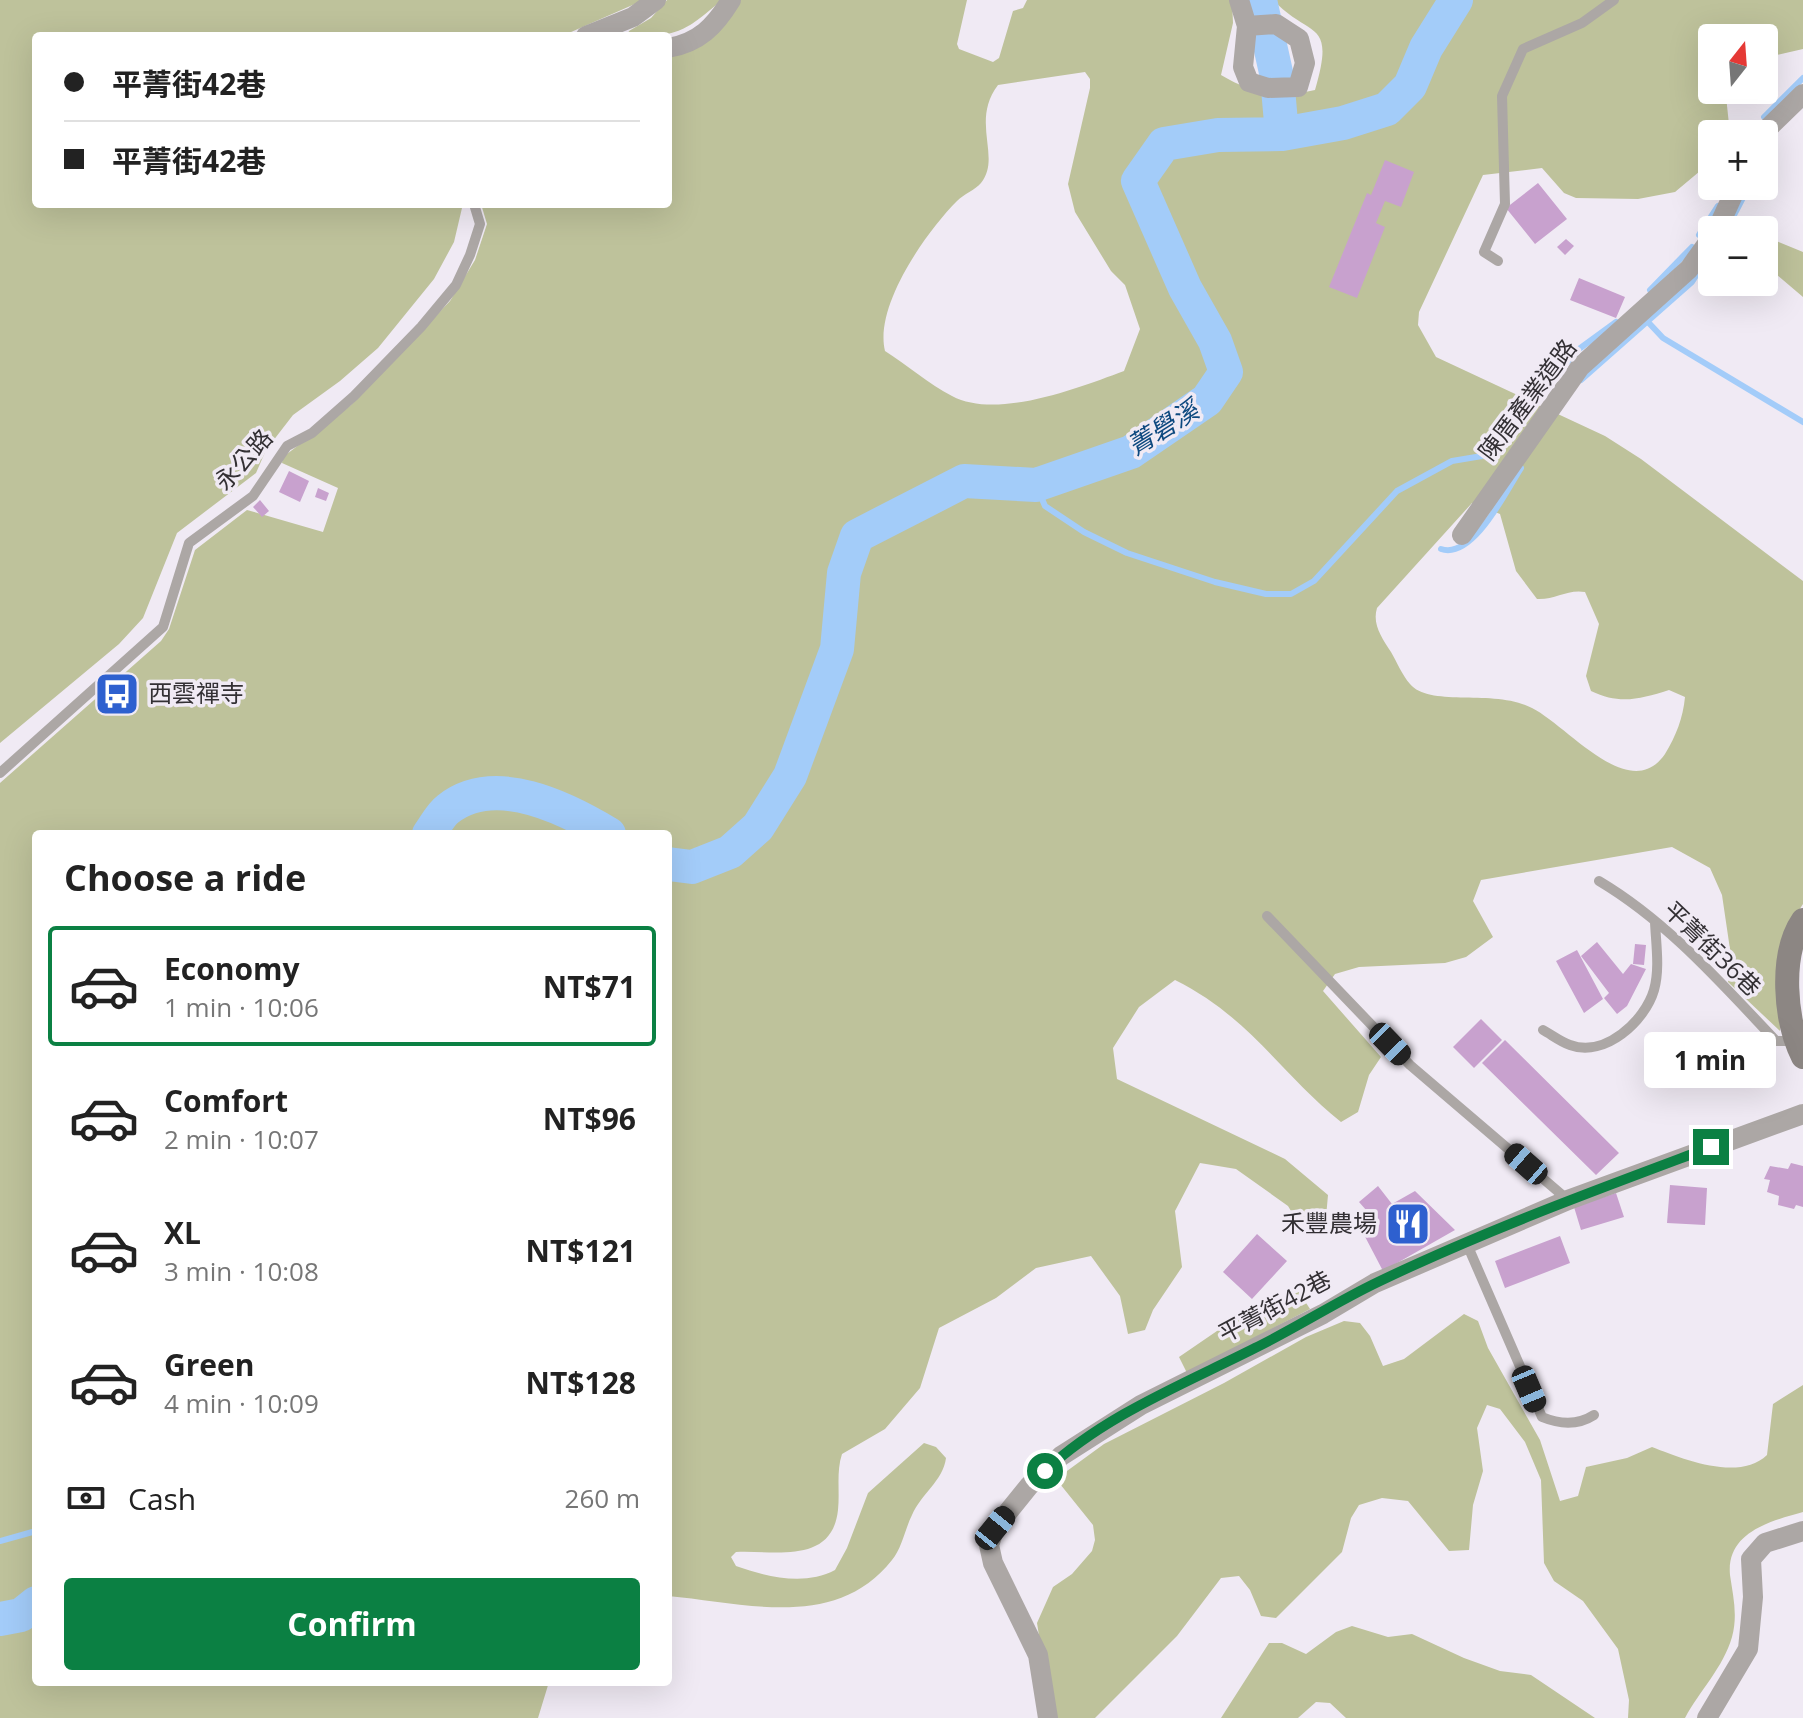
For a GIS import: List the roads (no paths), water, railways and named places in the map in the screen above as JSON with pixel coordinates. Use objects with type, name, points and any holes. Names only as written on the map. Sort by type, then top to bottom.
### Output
[{"type":"street","points":[[596,32],[633,17],[656,0]]},
{"type":"street","points":[[672,47],[689,45],[708,31],[731,0]]},
{"type":"street","points":[[1239,0],[1247,26],[1243,67],[1249,82],[1276,88],[1298,87],[1305,63],[1299,39],[1276,24],[1247,26]]},
{"type":"street","points":[[1776,120],[1803,94]]},
{"type":"street","name":"陳厝產業道路","points":[[1462,535],[1580,367],[1689,269],[1698,256]]},
{"type":"street","points":[[1799,1049],[1787,976],[1797,929],[1803,920]]},
{"type":"street","name":"平菁街42巷","points":[[1048,1718],[1038,1655],[993,1563],[989,1545],[995,1528],[1029,1486],[1061,1456],[1141,1405],[1309,1321],[1375,1283],[1568,1200],[1803,1114]]},
{"type":"street","points":[[1707,1718],[1748,1649],[1753,1597],[1748,1569],[1751,1559],[1765,1543],[1803,1531]]},
{"type":"lane","points":[[1498,261],[1484,252],[1505,204],[1502,96],[1523,49],[1582,23],[1614,0]]},
{"type":"lane","name":"永公路","points":[[0,773],[163,627],[189,543],[253,496],[287,446],[312,433],[354,396],[421,327],[456,285],[470,255],[480,224],[475,208]]},
{"type":"lane","name":"平菁街36巷","points":[[1599,881],[1637,904],[1689,950],[1776,1041],[1799,1049]]},
{"type":"lane","points":[[1267,916],[1410,1065],[1568,1200]]},
{"type":"lane","points":[[1543,1030],[1571,1046],[1598,1045],[1627,1033],[1653,992],[1657,973],[1655,922]]},
{"type":"lane","points":[[1466,1242],[1542,1417],[1557,1423],[1584,1421],[1594,1415]]},
{"type":"waterway","points":[[1260,0],[1277,77],[1282,134]]},
{"type":"waterway","name":"菁礐溪","points":[[672,864],[692,867],[730,852],[758,827],[790,776],[837,649],[844,573],[857,536],[964,481],[1036,485],[1131,452],[1207,400],[1226,372],[1215,341],[1185,288],[1138,181],[1164,144],[1218,135],[1282,134],[1343,123],[1387,109],[1410,86],[1426,48],[1456,0]]},
{"type":"waterway","points":[[1764,117],[1803,78]]},
{"type":"waterway","points":[[1734,215],[1742,200]]},
{"type":"waterway","points":[[1711,216],[1718,206]]},
{"type":"waterway","points":[[1650,290],[1692,247]]},
{"type":"waterway","points":[[1581,380],[1692,282],[1698,273]]},
{"type":"waterway","points":[[1036,485],[1045,506],[1084,532],[1127,553],[1215,582],[1266,594],[1291,594],[1314,581],[1397,491],[1452,461],[1482,456],[1579,349],[1616,322]]},
{"type":"waterway","points":[[1648,322],[1663,338],[1803,422]]},
{"type":"waterway","points":[[1441,549],[1453,550],[1476,534],[1498,507],[1521,468]]},
{"type":"waterway","name":"菁礐溪","points":[[432,830],[448,809],[467,798],[487,794],[530,798],[552,805],[602,830]]},
{"type":"waterway","points":[[0,1541],[32,1532]]},
{"type":"waterway","name":"菁礐溪","points":[[0,1619],[21,1615],[32,1606]]},
{"type":"place","name":"西雲禪寺","points":[[117,694]]},
{"type":"place","name":"禾豐農場","points":[[1408,1224]]}]
